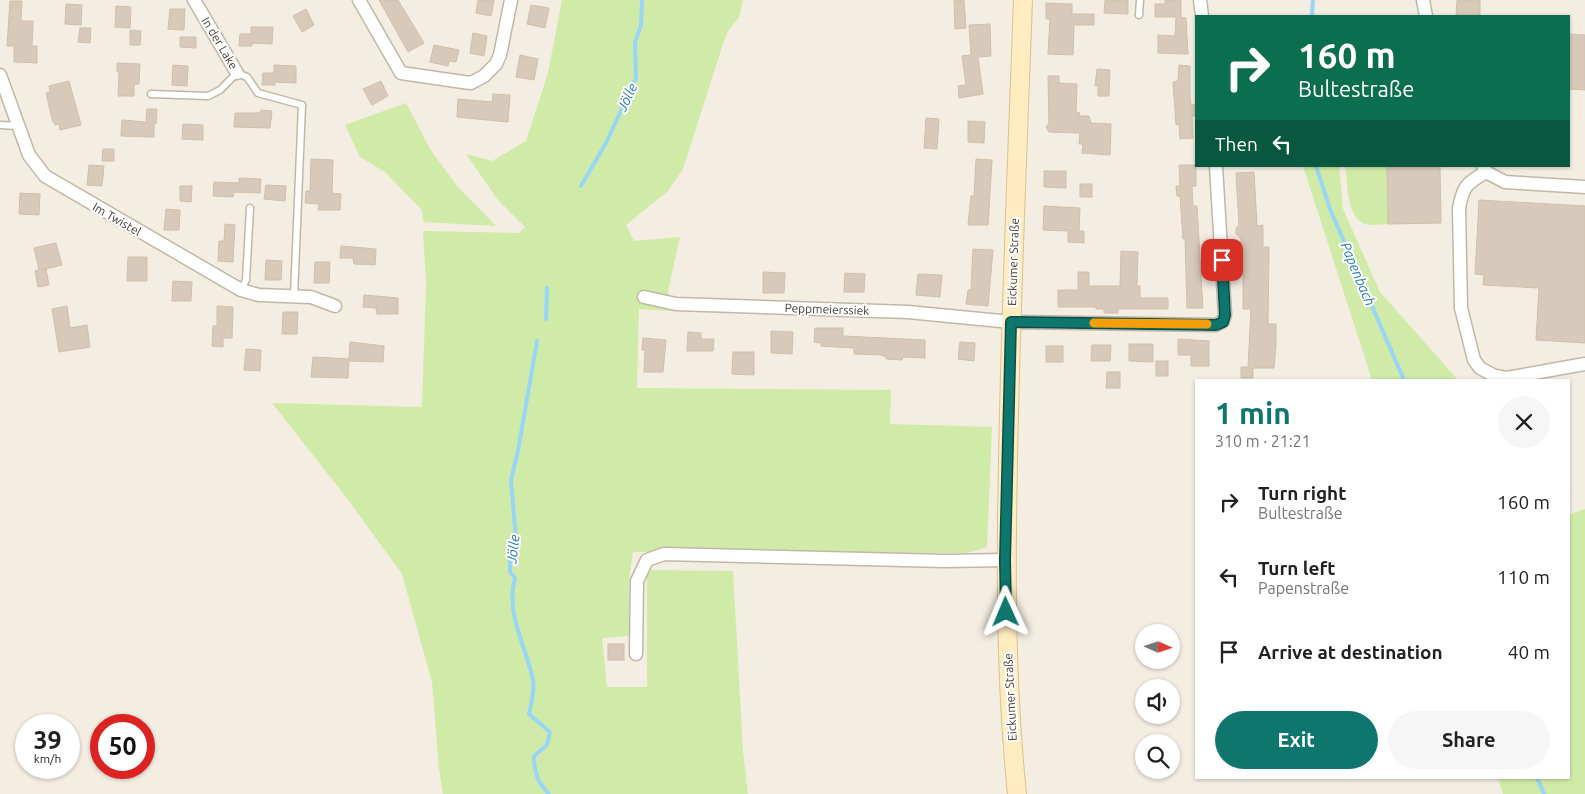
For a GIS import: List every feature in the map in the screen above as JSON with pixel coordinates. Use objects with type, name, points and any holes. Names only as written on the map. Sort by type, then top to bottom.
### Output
[{"type":"main road","name":"Eickumer Straße","points":[[1017,794],[1010,713],[1005,560],[1022,0]]},
{"type":"street","name":"In der Lake","points":[[194,0],[237,73]]},
{"type":"street","points":[[360,0],[401,74],[471,82],[484,76],[496,64],[510,0]]},
{"type":"street","points":[[1200,0],[1202,15]]},
{"type":"street","points":[[1423,0],[1426,15]]},
{"type":"street","name":"Im Twistel","points":[[0,75],[29,155],[45,176],[241,290],[259,295],[311,297],[335,306]]},
{"type":"street","name":"Peppmeierssiek","points":[[644,297],[676,304],[908,312],[1011,322],[1216,325],[1223,322],[1225,315],[1216,167]]},
{"type":"street","points":[[1585,187],[1505,182],[1484,169],[1462,191],[1459,208],[1461,308],[1474,360],[1480,368],[1495,376],[1507,378],[1585,364]]},
{"type":"street","points":[[636,654],[637,582],[647,560],[664,554],[1005,560]]},
{"type":"lane","points":[[1139,14],[1140,0]]},
{"type":"lane","points":[[151,94],[208,96],[220,90],[237,73]]},
{"type":"lane","name":"In der Lake","points":[[237,73],[247,77],[258,93],[302,105],[294,296]]},
{"type":"lane","points":[[0,125],[18,126]]},
{"type":"lane","points":[[241,290],[246,280],[250,208]]},
{"type":"green space","points":[[562,0],[743,0],[739,17],[728,31],[722,47],[683,169],[668,191],[626,225],[634,241],[680,237],[668,291],[672,311],[639,309],[637,388],[891,390],[890,424],[992,427],[987,547],[967,553],[633,552],[629,580],[630,636],[602,638],[607,687],[647,687],[647,570],[733,571],[743,751],[748,794],[443,794],[439,769],[432,682],[402,574],[346,497],[272,403],[422,407],[426,284],[423,231],[519,233],[525,227],[498,200],[466,154],[492,161],[526,141],[548,73]]},
{"type":"green space","points":[[406,103],[430,149],[457,186],[496,226],[423,222],[422,210],[385,172],[360,157],[345,125]]},
{"type":"green space","points":[[1303,167],[1339,167],[1343,209],[1380,292],[1457,379],[1372,379]]},
{"type":"green space","points":[[1345,167],[1387,167],[1388,224],[1374,225],[1361,222],[1353,211],[1348,196]]},
{"type":"green space","points":[[1585,509],[1585,794],[1503,794],[1498,779],[1570,779],[1570,515]]},
{"type":"building","points":[[379,0],[398,0],[424,43],[408,52]]},
{"type":"building","points":[[478,0],[494,0],[491,16],[476,13]]},
{"type":"building","points":[[954,0],[964,0],[966,28],[955,29]]},
{"type":"building","points":[[1105,0],[1128,0],[1128,14],[1104,13]]},
{"type":"building","points":[[1165,0],[1181,0],[1181,17],[1186,18],[1188,54],[1158,53],[1158,35],[1175,36],[1176,17],[1155,17],[1155,4],[1165,4]]},
{"type":"building","points":[[1457,0],[1480,0],[1480,15],[1456,15]]},
{"type":"building","points":[[10,1],[22,1],[21,21],[33,21],[32,46],[37,46],[37,63],[14,62],[14,46],[7,46]]},
{"type":"building","points":[[1046,3],[1072,4],[1072,14],[1094,14],[1094,25],[1074,25],[1073,55],[1048,54],[1050,19],[1046,19]]},
{"type":"building","points":[[66,4],[82,5],[81,25],[65,24]]},
{"type":"building","points":[[531,5],[549,8],[545,28],[527,24]]},
{"type":"building","points":[[116,6],[131,7],[130,28],[115,27]]},
{"type":"building","points":[[170,9],[185,9],[184,30],[168,29]]},
{"type":"building","points":[[306,9],[314,25],[302,32],[293,16]]},
{"type":"building","points":[[990,24],[991,56],[978,57],[983,94],[959,98],[958,86],[966,85],[962,56],[971,55],[969,25]]},
{"type":"building","points":[[251,27],[273,27],[272,44],[252,43],[252,46],[239,46],[240,34],[251,34]]},
{"type":"building","points":[[80,28],[91,28],[90,43],[78,42]]},
{"type":"building","points":[[130,30],[141,31],[140,45],[130,45]]},
{"type":"building","points":[[473,33],[487,36],[484,56],[470,53]]},
{"type":"building","points":[[1570,34],[1585,35],[1585,90],[1570,89]]},
{"type":"building","points":[[180,37],[196,37],[196,48],[180,47]]},
{"type":"building","points":[[434,45],[459,50],[456,62],[449,61],[448,66],[430,62]]},
{"type":"building","points":[[520,55],[538,59],[534,80],[516,77]]},
{"type":"building","points":[[117,63],[140,64],[139,84],[134,84],[134,96],[118,96],[119,72],[117,72]]},
{"type":"building","points":[[173,65],[188,66],[187,86],[172,85]]},
{"type":"building","points":[[274,65],[296,66],[296,83],[275,82],[275,85],[262,85],[263,73],[274,73]]},
{"type":"building","points":[[1179,65],[1190,66],[1191,105],[1195,104],[1195,116],[1192,116],[1193,138],[1180,139],[1179,124],[1176,125],[1173,82],[1178,81]]},
{"type":"building","points":[[1097,69],[1110,70],[1109,96],[1098,96],[1098,86],[1095,86]]},
{"type":"building","points":[[1048,76],[1059,76],[1059,83],[1077,84],[1076,112],[1080,113],[1079,116],[1089,116],[1091,123],[1111,124],[1110,155],[1082,153],[1083,144],[1079,144],[1080,133],[1049,132],[1046,127],[1049,123]]},
{"type":"building","points":[[69,81],[81,125],[60,130],[59,124],[55,125],[52,119],[46,93],[50,92],[49,86]]},
{"type":"building","points":[[381,81],[388,96],[372,105],[363,89]]},
{"type":"building","points":[[493,94],[510,95],[508,122],[457,117],[458,99],[492,102]]},
{"type":"building","points":[[147,109],[157,109],[154,137],[121,136],[122,120],[146,122]]},
{"type":"building","points":[[261,110],[272,111],[270,128],[234,127],[235,113],[260,113]]},
{"type":"building","points":[[926,118],[939,119],[937,149],[924,148]]},
{"type":"building","points":[[968,121],[985,122],[984,143],[968,142]]},
{"type":"building","points":[[183,124],[203,125],[203,140],[182,139]]},
{"type":"building","points":[[103,149],[114,149],[114,161],[102,161]]},
{"type":"building","points":[[311,159],[333,160],[332,193],[341,194],[340,210],[318,210],[319,204],[305,203],[306,191],[310,191]]},
{"type":"building","points":[[976,159],[992,160],[988,225],[968,225],[971,196],[974,196]]},
{"type":"building","points":[[89,165],[104,166],[102,186],[87,185]]},
{"type":"building","points":[[1179,165],[1195,165],[1196,186],[1192,186],[1193,206],[1197,206],[1203,308],[1187,308],[1185,239],[1183,239],[1180,196],[1177,196],[1176,186],[1180,186]]},
{"type":"building","points":[[1387,167],[1440,167],[1441,223],[1388,224]]},
{"type":"building","points":[[1044,171],[1066,171],[1066,188],[1044,187]]},
{"type":"building","points":[[1254,172],[1257,226],[1263,225],[1263,247],[1269,247],[1268,324],[1276,324],[1276,345],[1274,368],[1253,368],[1253,378],[1241,378],[1241,367],[1248,367],[1251,309],[1243,309],[1243,249],[1241,249],[1241,239],[1236,234],[1236,228],[1239,225],[1236,173]]},
{"type":"building","points":[[239,178],[261,179],[260,193],[234,192],[233,197],[213,196],[214,182],[239,183]]},
{"type":"building","points":[[1080,184],[1092,184],[1092,197],[1080,197]]},
{"type":"building","points":[[266,185],[286,186],[285,201],[264,199]]},
{"type":"building","points":[[180,186],[192,186],[191,202],[180,201]]},
{"type":"building","points":[[20,193],[40,194],[39,215],[19,214]]},
{"type":"building","points":[[1479,200],[1585,206],[1585,343],[1536,340],[1539,288],[1483,285],[1484,275],[1475,274]]},
{"type":"building","points":[[1044,206],[1080,208],[1079,231],[1084,231],[1084,243],[1068,242],[1068,231],[1043,230]]},
{"type":"building","points":[[166,209],[180,210],[179,230],[164,230]]},
{"type":"building","points":[[225,224],[235,225],[233,262],[218,261],[219,241],[224,241]]},
{"type":"building","points":[[56,243],[62,265],[46,269],[49,285],[38,287],[35,271],[39,270],[34,248]]},
{"type":"building","points":[[341,246],[376,249],[375,265],[354,264],[353,258],[340,258]]},
{"type":"building","points":[[973,249],[993,250],[988,306],[966,304],[968,290],[971,290]]},
{"type":"building","points":[[1121,251],[1138,252],[1137,286],[1140,286],[1140,298],[1168,298],[1168,309],[1118,309],[1118,313],[1104,313],[1104,309],[1096,309],[1096,307],[1058,307],[1058,290],[1078,290],[1078,272],[1089,272],[1089,286],[1120,286]]},
{"type":"building","points":[[128,257],[147,257],[147,281],[127,281]]},
{"type":"building","points":[[266,260],[282,261],[281,280],[265,280]]},
{"type":"building","points":[[315,262],[330,262],[329,283],[314,283]]},
{"type":"building","points":[[763,272],[785,273],[784,293],[763,293]]},
{"type":"building","points":[[845,273],[865,274],[864,292],[844,292]]},
{"type":"building","points":[[918,274],[942,275],[940,297],[916,295]]},
{"type":"building","points":[[173,281],[192,282],[191,301],[172,301]]},
{"type":"building","points":[[364,295],[398,298],[398,314],[377,314],[376,308],[363,307]]},
{"type":"building","points":[[67,306],[70,328],[87,325],[90,347],[59,352],[52,309]]},
{"type":"building","points":[[217,306],[233,307],[232,338],[223,338],[223,347],[212,346],[213,326],[217,326]]},
{"type":"building","points":[[283,312],[298,312],[297,334],[282,334]]},
{"type":"building","points":[[815,328],[843,328],[843,336],[925,340],[925,358],[903,357],[902,360],[886,359],[886,357],[881,355],[854,354],[854,348],[821,346],[821,343],[814,342]]},
{"type":"building","points":[[771,331],[793,332],[792,354],[771,353]]},
{"type":"building","points":[[688,332],[701,333],[701,339],[714,339],[713,351],[687,351]]},
{"type":"building","points":[[643,338],[666,340],[663,372],[644,372],[645,350],[642,350]]},
{"type":"building","points":[[1178,339],[1209,341],[1209,366],[1191,366],[1191,355],[1178,355]]},
{"type":"building","points":[[350,342],[384,346],[383,362],[349,361],[348,378],[311,377],[313,357],[349,359]]},
{"type":"building","points":[[960,342],[975,343],[974,361],[958,359]]},
{"type":"building","points":[[1129,344],[1153,344],[1153,362],[1129,361]]},
{"type":"building","points":[[1092,345],[1111,345],[1110,361],[1091,361]]},
{"type":"building","points":[[1046,346],[1063,346],[1063,362],[1046,362]]},
{"type":"building","points":[[246,349],[261,350],[260,371],[244,370]]},
{"type":"building","points":[[733,352],[754,352],[754,375],[732,374]]},
{"type":"building","points":[[1156,361],[1168,361],[1168,376],[1156,376]]},
{"type":"building","points":[[1107,372],[1120,372],[1120,388],[1106,388]]},
{"type":"building","points":[[608,644],[624,644],[624,660],[608,660]]},
{"type":"waterway","name":"Jölle","points":[[581,186],[606,143],[636,78],[635,42],[641,25],[642,0]]},
{"type":"waterway","name":"Papenbach","points":[[1312,15],[1313,0]]},
{"type":"waterway","name":"Papenbach","points":[[1316,167],[1330,209],[1404,379]]},
{"type":"waterway","name":"Jölle","points":[[546,319],[547,288]]},
{"type":"waterway","name":"Jölle","points":[[537,341],[518,451],[511,480],[516,540],[510,558],[510,572],[515,578],[513,591],[514,617],[533,680],[533,693],[529,714],[550,732],[547,745],[534,756],[537,776],[549,794]]},
{"type":"waterway","name":"Papenbach","points":[[1537,779],[1544,794]]},
{"type":"slow traffic","points":[[1094,323],[1207,324]]},
{"type":"route","points":[[1006,612],[1005,560],[1011,322],[1216,325],[1223,322],[1225,315],[1222,260]]}]
